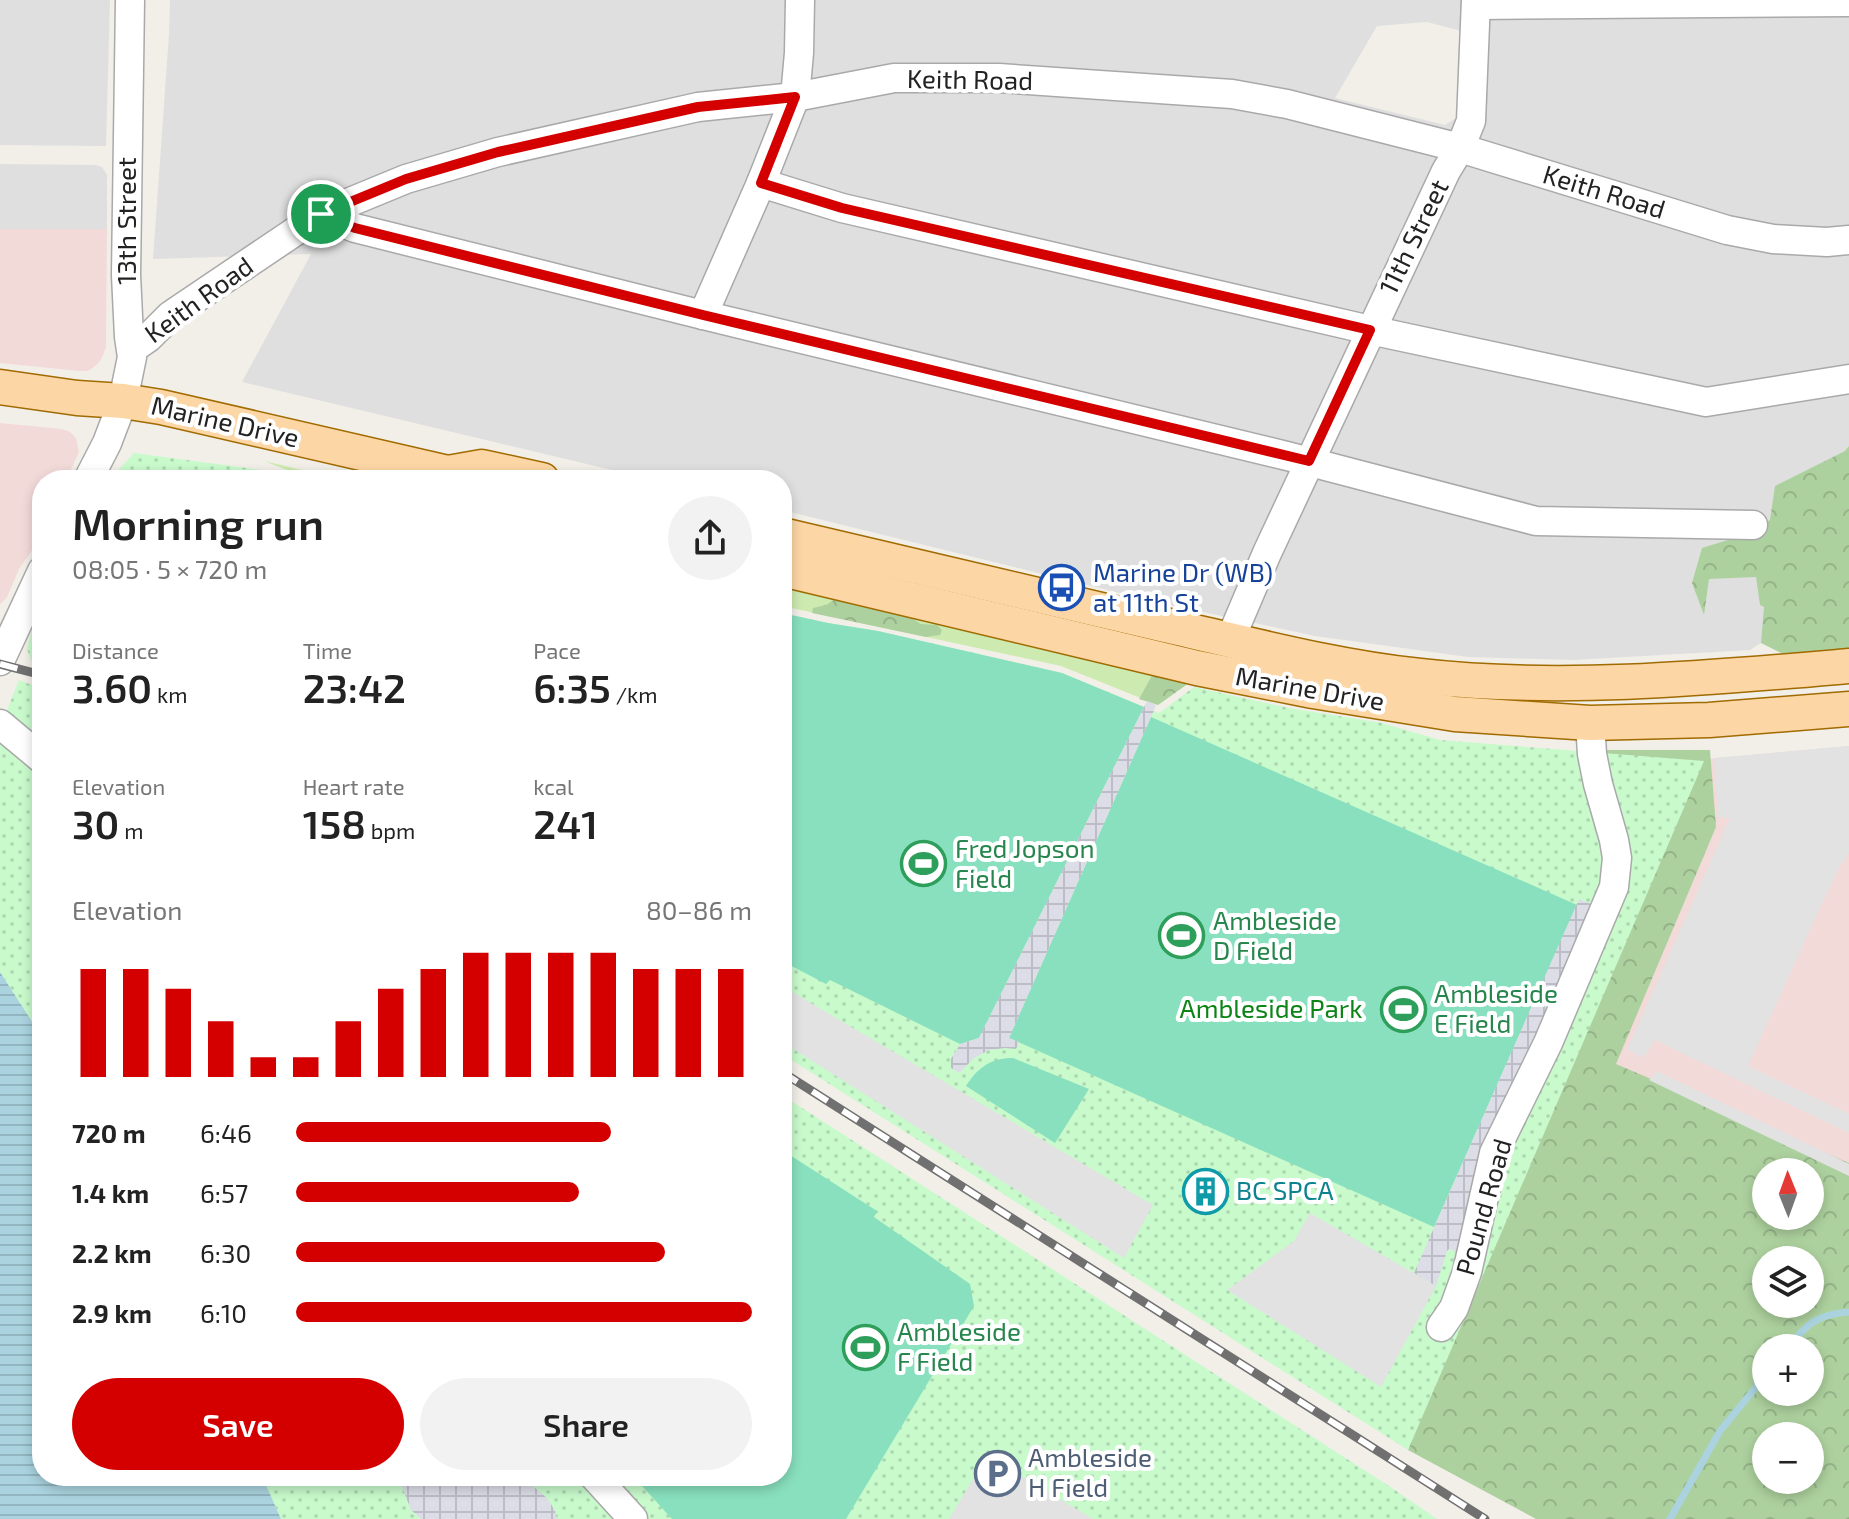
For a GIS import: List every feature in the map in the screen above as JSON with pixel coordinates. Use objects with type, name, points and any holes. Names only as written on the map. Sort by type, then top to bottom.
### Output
[{"type":"main road","name":"Marine Drive","points":[[0,387],[161,407],[425,470]]},
{"type":"main road","name":"Marine Drive","points":[[474,470],[482,467],[496,470]]},
{"type":"main road","name":"Marine Drive","points":[[792,537],[1230,640],[1371,670],[1423,677],[1618,681],[1755,675],[1849,666]]},
{"type":"main road","name":"Marine Drive","points":[[792,571],[1197,668],[1455,714],[1590,723],[1709,720],[1849,709]]},
{"type":"main road","points":[[1590,723],[1618,681]]},
{"type":"street","name":"13th Street","points":[[93,470],[123,401],[132,357],[126,275],[130,0]]},
{"type":"street","points":[[703,315],[795,97],[800,0]]},
{"type":"street","points":[[1476,2],[1849,2]]},
{"type":"street","name":"11th Street","points":[[1230,640],[1309,461],[1471,121],[1476,2]]},
{"type":"street","name":"Keith Road","points":[[132,349],[171,315],[321,214],[406,179],[498,152],[698,107],[795,97],[894,78],[999,78],[1232,94],[1287,104],[1460,148],[1727,230],[1773,239],[1849,240]]},
{"type":"street","points":[[761,183],[842,208],[1370,330],[1706,402],[1849,379]]},
{"type":"street","points":[[321,214],[355,228],[1309,461],[1536,521],[1753,525]]},
{"type":"street","points":[[0,661],[8,625],[32,587]]},
{"type":"street","name":"Pound Road","points":[[1441,1327],[1454,1308],[1467,1272],[1494,1153],[1548,1043],[1614,887],[1617,858],[1598,784],[1590,723]]},
{"type":"street","points":[[0,724],[32,751]]},
{"type":"street","points":[[603,1486],[633,1519]]},
{"type":"shaded area","points":[[0,0],[110,0],[106,146],[0,145]]},
{"type":"shaded area","points":[[170,0],[1849,0],[1849,495],[1780,631],[1750,650],[1573,660],[1468,657],[1315,636],[1161,603],[792,512],[792,470],[612,470],[242,382],[311,254],[153,259]],"holes":[[[1427,22],[1461,31],[1459,116],[1445,125],[1335,98],[1377,26]]]},
{"type":"shaded area","points":[[0,164],[102,167],[107,175],[107,229],[0,229]]},
{"type":"shaded area","points":[[0,229],[107,229],[106,347],[101,360],[88,371],[0,363]]},
{"type":"shaded area","points":[[0,423],[70,432],[76,438],[79,452],[71,470],[32,470],[32,550],[19,569],[7,597],[0,604]]},
{"type":"shaded area","points":[[1147,701],[1156,705],[1155,708],[1009,1038],[1019,1042],[1016,1049],[989,1050],[974,1058],[959,1073],[951,1068],[951,1059],[960,1044],[979,1038]]},
{"type":"shaded area","points":[[1849,746],[1849,1189],[1824,1177],[1824,1158],[1784,1158],[1586,1063],[1707,759]]},
{"type":"shaded area","points":[[1849,746],[1849,854],[1824,899],[1748,1066],[1849,1114],[1849,1133],[1655,1040],[1643,1058],[1627,1050],[1730,818],[1718,817],[1714,758]]},
{"type":"shaded area","points":[[1579,899],[1596,906],[1481,1155],[1456,1258],[1453,1250],[1447,1251],[1436,1286],[1414,1273]]},
{"type":"shaded area","points":[[792,992],[1153,1205],[1124,1258],[792,1048]]},
{"type":"shaded area","points":[[1657,1071],[1849,1164],[1849,1176],[1824,1164],[1824,1158],[1812,1158],[1649,1080]]},
{"type":"shaded area","points":[[1310,1213],[1436,1286],[1381,1387],[1227,1290],[1294,1241]]},
{"type":"shaded area","name":"Ambleside H Field","points":[[987,1456],[1045,1490],[1093,1519],[949,1519]]},
{"type":"shaded area","points":[[402,1486],[533,1486],[548,1499],[557,1519],[421,1519],[411,1510]]},
{"type":"green space","points":[[1849,446],[1849,650],[1783,654],[1761,643],[1764,607],[1760,605],[1756,577],[1709,579],[1704,615],[1692,583],[1702,548],[1747,534],[1770,520],[1775,486],[1845,451]]},
{"type":"green space","points":[[134,453],[261,470],[118,470]]},
{"type":"green space","points":[[264,461],[302,470],[287,470]]},
{"type":"green space","points":[[792,584],[1187,677],[1186,685],[1158,705],[1061,666],[792,608]]},
{"type":"green space","points":[[840,596],[899,610],[921,624],[937,625],[942,630],[940,635],[926,637],[812,613],[813,608],[826,605]]},
{"type":"green space","name":"Ambleside Park","points":[[792,615],[878,631],[1062,673],[1159,713],[1194,687],[1289,708],[1382,723],[1440,740],[1704,761],[1408,1450],[792,1060]]},
{"type":"green space","name":"Fred Jopson Field","points":[[792,615],[878,631],[1062,673],[1144,707],[979,1038],[960,1044],[830,980],[826,984],[792,966]]},
{"type":"green space","points":[[32,630],[32,663],[27,649]]},
{"type":"green space","points":[[1155,670],[1187,678],[1186,685],[1158,705],[1139,699]]},
{"type":"green space","points":[[19,680],[32,685],[32,1022],[0,972],[0,728]]},
{"type":"green space","points":[[1151,717],[1577,905],[1434,1227],[1009,1038]]},
{"type":"green space","points":[[1605,750],[1710,750],[1716,827],[1616,1064],[1849,1163],[1849,1519],[1536,1519],[1408,1450],[1481,1254]]},
{"type":"green space","points":[[1013,1058],[1089,1089],[1055,1143],[966,1086],[985,1065]]},
{"type":"green space","points":[[792,1101],[1437,1519],[281,1519],[266,1486],[792,1486]]},
{"type":"green space","name":"Ambleside F Field","points":[[792,1156],[877,1211],[874,1217],[970,1284],[974,1306],[846,1519],[672,1519],[642,1486],[792,1486]]},
{"type":"water","points":[[0,972],[32,1022],[32,1486],[266,1486],[281,1519],[0,1519]]},
{"type":"waterway","points":[[1799,1334],[1820,1318],[1849,1312]]},
{"type":"waterway","points":[[1670,1519],[1720,1431],[1752,1392]]},
{"type":"railway","points":[[0,664],[32,672]]},
{"type":"railway","points":[[792,1078],[1485,1519]]},
{"type":"place","name":"Marine Dr (WB) at 11th St","points":[[1062,588]]},
{"type":"place","name":"Fred Jopson Field","points":[[924,864]]},
{"type":"place","name":"Ambleside D Field","points":[[1182,936]]},
{"type":"place","name":"Ambleside E Field","points":[[1403,1009]]},
{"type":"place","name":"BC SPCA","points":[[1205,1191]]},
{"type":"place","name":"Ambleside F Field","points":[[866,1347]]},
{"type":"place","name":"Ambleside H Field","points":[[997,1473]]},
{"type":"route","points":[[795,97],[761,183],[842,208],[1370,330],[1309,461],[355,228],[321,214],[406,179],[498,152],[698,107],[795,97]]}]
